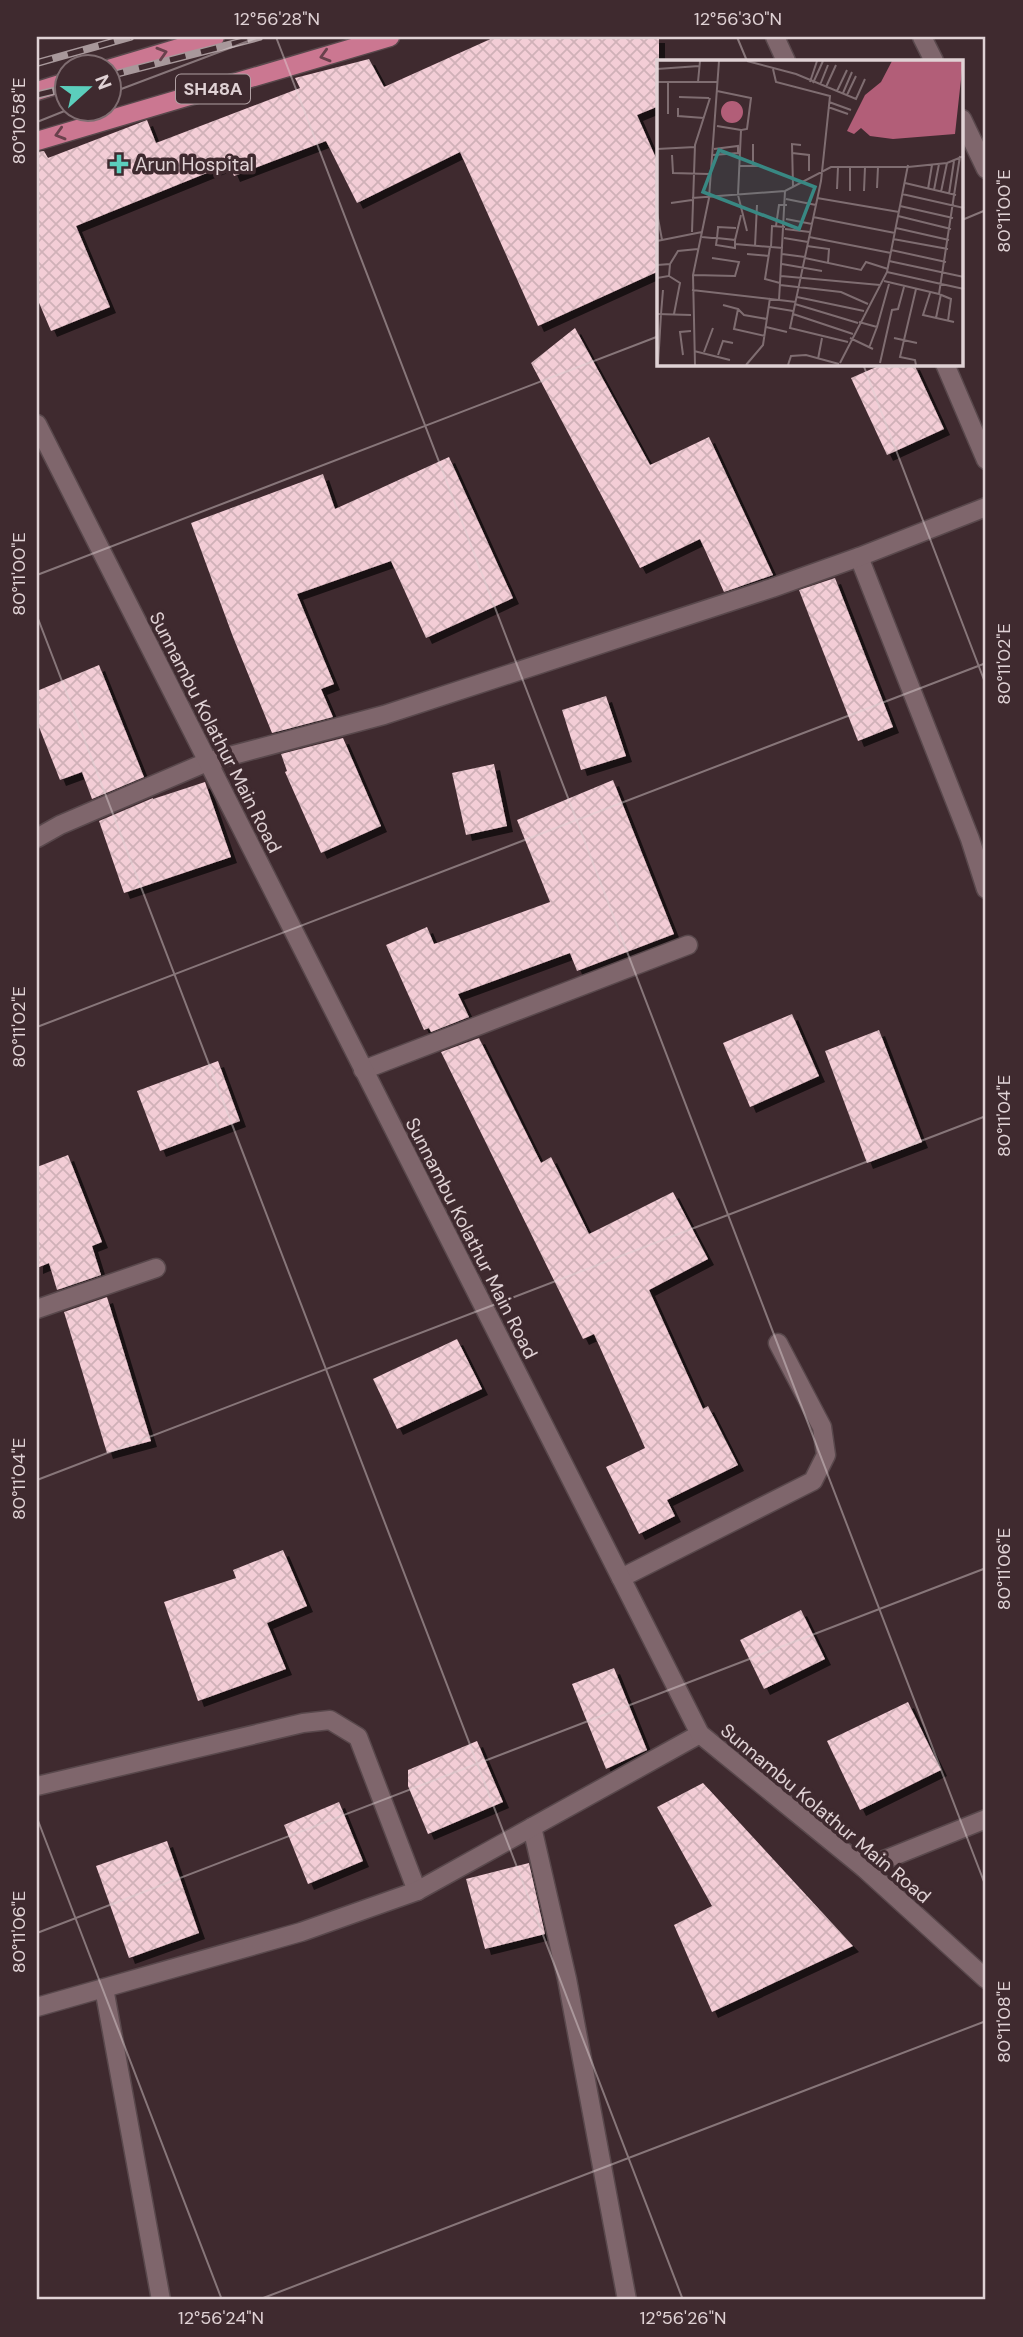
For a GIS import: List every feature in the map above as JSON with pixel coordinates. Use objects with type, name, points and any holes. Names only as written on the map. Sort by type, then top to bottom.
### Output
[{"type":"main road","name":"SH48A","points":[[122,65],[215,37]]},
{"type":"main road","name":"SH48A","points":[[37,141],[390,37]]},
{"type":"street","points":[[775,37],[786,60]]},
{"type":"street","points":[[922,37],[934,60]]},
{"type":"street","points":[[964,122],[986,169]]},
{"type":"street","points":[[946,366],[986,460]]},
{"type":"street","name":"Sunnambu Kolathur Main Road","points":[[37,424],[700,1734],[864,1868],[986,1979]]},
{"type":"street","points":[[37,838],[60,825],[207,762],[384,715],[772,588],[986,507]]},
{"type":"street","points":[[859,557],[978,836],[986,890]]},
{"type":"street","points":[[363,1070],[688,945]]},
{"type":"street","points":[[37,1309],[156,1268]]},
{"type":"street","points":[[621,1578],[813,1480],[826,1455],[822,1427],[778,1343]]},
{"type":"street","points":[[37,1786],[303,1723],[330,1720],[358,1737],[417,1891]]},
{"type":"street","points":[[37,2007],[301,1932],[417,1891],[700,1734]]},
{"type":"street","points":[[864,1868],[986,1819]]},
{"type":"street","points":[[532,1826],[572,2004],[627,2300]]},
{"type":"street","points":[[104,1988],[161,2300]]},
{"type":"building","points":[[495,37],[659,37],[657,107],[637,115],[657,160],[657,272],[538,326],[460,152],[357,203],[326,141],[234,176],[229,164],[76,226],[110,307],[51,331],[37,298],[37,152],[44,151],[48,158],[147,120],[156,143],[300,88],[295,78],[369,59],[384,87]]},
{"type":"building","points":[[575,328],[650,465],[709,437],[773,575],[724,592],[700,539],[640,568],[531,363]]},
{"type":"building","points":[[878,366],[915,366],[944,429],[887,455],[851,378]]},
{"type":"building","points":[[449,457],[513,598],[426,638],[391,561],[297,594],[334,684],[321,689],[333,717],[272,733],[191,523],[323,474],[335,509]]},
{"type":"building","points":[[835,578],[893,727],[858,741],[799,590]]},
{"type":"building","points":[[99,665],[144,777],[92,799],[82,772],[60,780],[37,722],[37,691]]},
{"type":"building","points":[[606,696],[626,756],[581,770],[562,710]]},
{"type":"building","points":[[343,738],[381,826],[321,853],[285,772],[287,771],[281,754]]},
{"type":"building","points":[[494,764],[507,826],[466,835],[452,773]]},
{"type":"building","points":[[613,780],[674,934],[577,971],[570,953],[458,994],[469,1017],[431,1032],[429,1028],[424,1030],[386,945],[427,927],[434,944],[550,902],[517,820]]},
{"type":"building","points":[[205,782],[231,857],[124,893],[99,821],[153,798]]},
{"type":"building","points":[[792,1014],[819,1076],[750,1107],[723,1043]]},
{"type":"building","points":[[879,1030],[922,1142],[867,1163],[825,1051]]},
{"type":"building","points":[[479,1038],[541,1163],[551,1157],[589,1234],[673,1192],[708,1259],[649,1290],[703,1409],[708,1406],[738,1465],[667,1500],[675,1516],[639,1534],[606,1467],[645,1448],[594,1334],[583,1339],[441,1052]]},
{"type":"building","points":[[218,1061],[240,1121],[160,1151],[137,1091]]},
{"type":"building","points":[[68,1155],[102,1242],[92,1246],[101,1275],[57,1290],[49,1263],[37,1268],[37,1167]]},
{"type":"building","points":[[107,1297],[151,1441],[107,1453],[64,1312]]},
{"type":"building","points":[[457,1339],[482,1389],[397,1429],[373,1379]]},
{"type":"building","points":[[283,1550],[307,1606],[267,1623],[286,1669],[198,1701],[164,1602],[236,1578],[233,1570]]},
{"type":"building","points":[[801,1610],[825,1659],[764,1689],[740,1640]]},
{"type":"building","points":[[614,1668],[647,1750],[606,1769],[572,1684]]},
{"type":"building","points":[[908,1702],[941,1770],[860,1810],[827,1741]]},
{"type":"building","points":[[477,1741],[503,1802],[428,1834],[408,1786],[408,1770]]},
{"type":"building","points":[[703,1783],[853,1946],[712,2012],[674,1925],[712,1906],[657,1807]]},
{"type":"building","points":[[339,1802],[363,1861],[308,1884],[284,1825]]},
{"type":"building","points":[[167,1841],[199,1933],[129,1958],[96,1866]]},
{"type":"building","points":[[529,1863],[545,1934],[485,1949],[466,1879]]},
{"type":"railway","points":[[37,63],[130,37]]},
{"type":"railway","points":[[122,72],[259,37]]},
{"type":"railway","points":[[37,95],[52,91]]},
{"type":"place","name":"Arun Hospital","points":[[119,164]]}]
